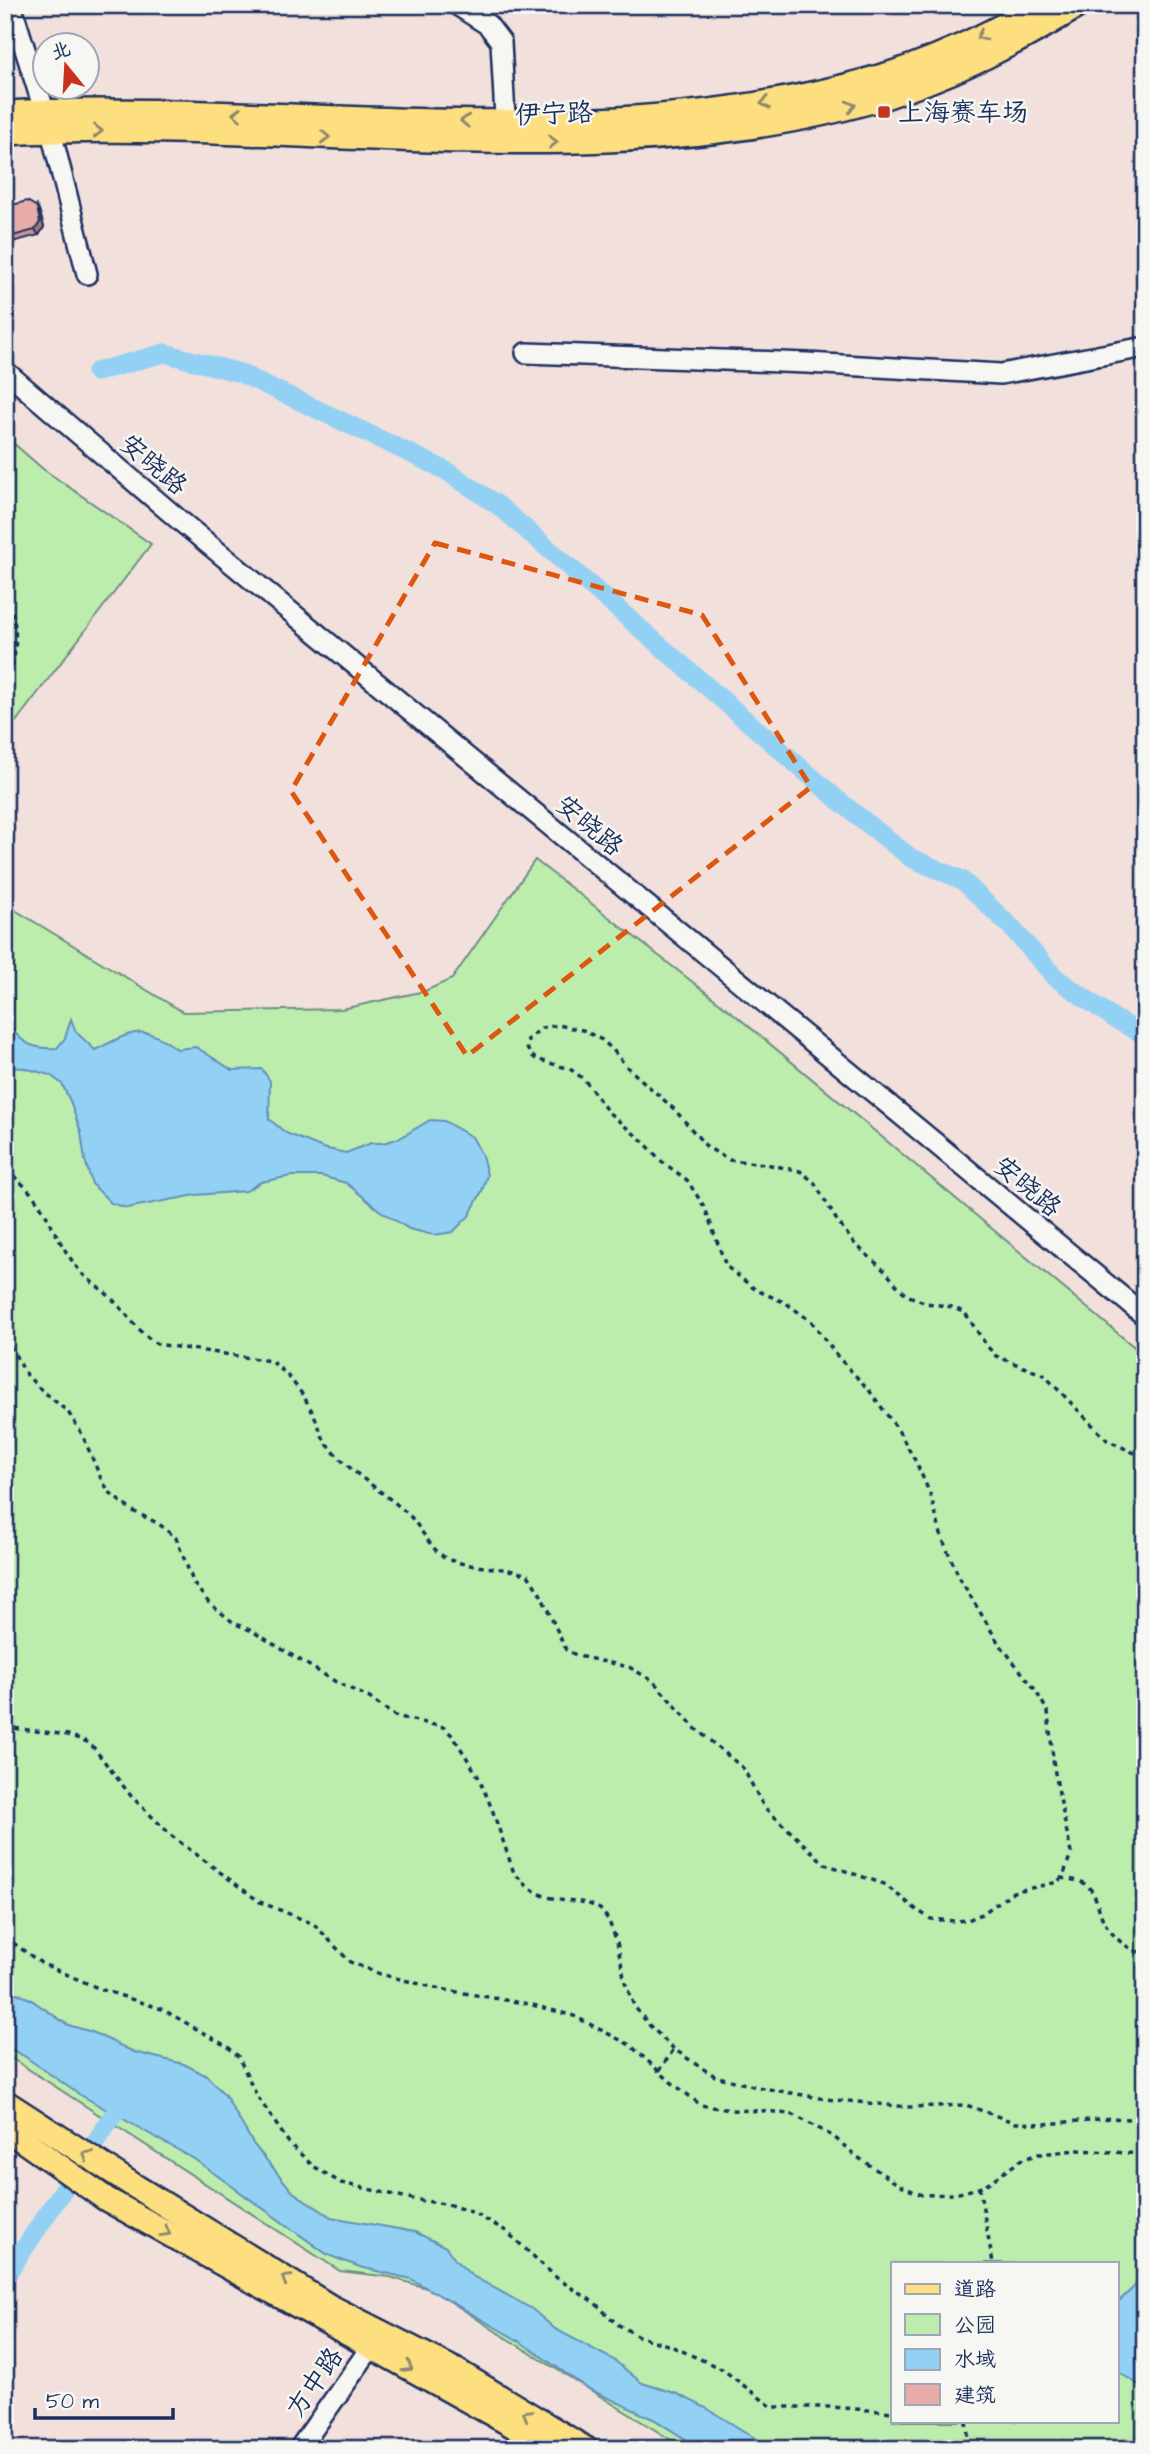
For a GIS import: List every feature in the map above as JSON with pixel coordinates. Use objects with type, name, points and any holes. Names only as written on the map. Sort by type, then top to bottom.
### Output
[{"type":"main road","name":"伊宁路","points":[[5,113],[48,121],[506,132],[765,103],[873,79],[956,49],[1042,5]]},
{"type":"main road","name":"伊宁路","points":[[1014,21],[1079,5]]},
{"type":"main road","name":"伊宁路","points":[[5,133],[48,121]]},
{"type":"main road","points":[[5,2102],[106,2199],[555,2449]]},
{"type":"main road","points":[[5,2128],[48,2143],[121,2177],[329,2306],[457,2371],[586,2449]]},
{"type":"street","points":[[11,5],[48,121],[87,274]]},
{"type":"street","points":[[457,5],[488,25],[501,42],[506,132]]},
{"type":"street","points":[[526,353],[807,362],[1001,374],[1145,347]]},
{"type":"street","name":"安晓路","points":[[5,371],[199,536],[1145,1316]]},
{"type":"street","name":"方中路","points":[[299,2449],[371,2347]]},
{"type":"path","points":[[5,593],[10,603],[15,651],[13,666],[5,682]]},
{"type":"path","points":[[5,1170],[22,1182],[37,1199],[79,1271],[115,1302],[142,1335],[157,1344],[271,1361],[282,1369],[307,1403],[330,1447],[360,1477],[410,1515],[438,1553],[459,1563],[499,1567],[528,1575],[541,1595],[566,1650],[578,1657],[629,1667],[653,1681],[696,1729],[743,1768],[764,1807],[825,1864],[884,1884],[931,1919],[968,1920],[982,1914],[1013,1892],[1058,1882],[1061,1878],[1071,1853],[1054,1769],[1048,1712],[1034,1688],[998,1642],[960,1577],[942,1538],[930,1494],[916,1462],[898,1430],[869,1390],[838,1357],[812,1322],[786,1303],[756,1290],[726,1266],[705,1208],[687,1180],[660,1160],[645,1143],[608,1112],[584,1079],[570,1069],[537,1059],[530,1054],[527,1048],[528,1039],[542,1028],[558,1025],[583,1030],[602,1040],[613,1050],[627,1067],[674,1109],[696,1136],[717,1153],[729,1160],[800,1171],[814,1182],[854,1243],[886,1272],[899,1288],[909,1296],[926,1303],[952,1307],[965,1313],[996,1356],[1044,1375],[1107,1440],[1145,1458]]},
{"type":"path","points":[[5,1336],[26,1374],[68,1412],[82,1434],[102,1481],[112,1495],[131,1510],[159,1524],[176,1538],[194,1584],[209,1603],[234,1623],[252,1631],[335,1682],[368,1697],[395,1716],[443,1727],[453,1736],[478,1776],[514,1873],[529,1888],[546,1897],[586,1903],[600,1909],[608,1919],[617,1942],[622,1972],[634,2007],[674,2049],[715,2076],[757,2087],[826,2099],[909,2107],[965,2105],[1016,2123],[1045,2124],[1111,2118],[1145,2120]]},
{"type":"path","points":[[5,1727],[68,1735],[90,1743],[131,1796],[173,1837],[260,1902],[314,1924],[350,1962],[380,1974],[440,1989],[529,2004],[574,2016],[630,2045],[701,2105],[794,2115],[814,2124],[899,2185],[922,2195],[954,2194],[979,2188],[1023,2159],[1039,2154],[1078,2150],[1145,2154]]},
{"type":"path","points":[[1061,1878],[1084,1883],[1097,1900],[1102,1918],[1114,1935],[1125,1945],[1145,1954]]},
{"type":"path","points":[[5,1937],[41,1963],[100,1989],[162,2009],[228,2047],[238,2056],[264,2108],[289,2143],[313,2166],[341,2183],[413,2200],[450,2205],[474,2213],[506,2231],[558,2279],[595,2303],[617,2324],[640,2337],[671,2346],[722,2370],[772,2407],[832,2407],[891,2412]]},
{"type":"path","points":[[659,2071],[674,2049]]},
{"type":"path","points":[[979,2188],[993,2262]]},
{"type":"path","points":[[966,2422],[970,2449]]},
{"type":"highlighted area","points":[[435,543],[702,615],[811,787],[467,1056],[291,791]]},
{"type":"green space","points":[[5,436],[43,469],[151,544],[5,736]]},
{"type":"green space","points":[[535,860],[734,1014],[1145,1356],[1145,2449],[686,2449],[433,2290],[390,2277],[340,2271],[5,2054],[5,904],[183,1012],[342,1009],[425,991],[452,979]]},
{"type":"water","points":[[71,1019],[76,1032],[95,1050],[119,1038],[145,1033],[155,1035],[177,1049],[196,1047],[232,1070],[262,1069],[270,1081],[269,1119],[286,1133],[323,1148],[346,1153],[371,1143],[400,1138],[430,1120],[444,1121],[472,1137],[482,1155],[487,1175],[482,1191],[469,1216],[453,1232],[434,1235],[409,1229],[379,1210],[346,1183],[321,1176],[291,1176],[261,1182],[246,1191],[196,1195],[127,1208],[111,1203],[92,1184],[81,1133],[62,1084],[50,1075],[24,1068],[5,1067],[5,1027],[13,1029],[21,1039],[32,1045],[57,1048],[65,1038]]},
{"type":"water","points":[[5,1988],[30,1999],[68,2025],[92,2032],[134,2052],[184,2064],[207,2076],[225,2095],[254,2145],[293,2192],[331,2217],[415,2232],[446,2247],[471,2275],[532,2309],[555,2329],[614,2360],[642,2383],[678,2394],[708,2409],[755,2438],[764,2449],[701,2449],[655,2420],[587,2388],[519,2341],[411,2279],[360,2267],[328,2255],[194,2159],[77,2093],[5,2046]]},
{"type":"water","points":[[1145,2259],[1145,2389],[1118,2372],[1118,2302],[1135,2286]]},
{"type":"building","points":[[27,201],[37,207],[40,222],[35,230],[5,238],[5,207]]},
{"type":"waterway","points":[[96,372],[164,353],[240,373],[445,470],[499,506],[838,800],[911,858],[962,880],[1009,925],[1056,978],[1115,1019],[1145,1035]]},
{"type":"waterway","points":[[5,2277],[129,2092]]},
{"type":"place","name":"上海赛车场","points":[[884,112]]}]
